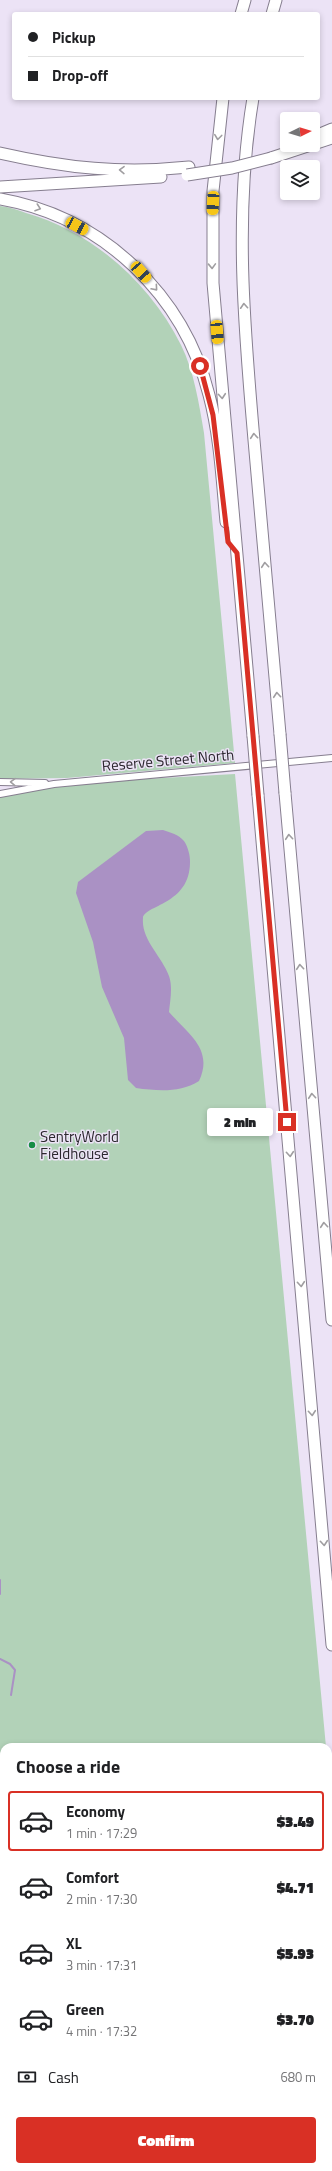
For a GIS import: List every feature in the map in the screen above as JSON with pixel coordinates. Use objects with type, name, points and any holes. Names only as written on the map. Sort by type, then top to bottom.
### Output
[{"type":"highway","points":[[242,12],[245,0]]},
{"type":"highway","points":[[273,12],[276,0]]},
{"type":"highway","points":[[223,100],[213,191],[212,253],[215,316],[332,1645]]},
{"type":"highway","points":[[253,100],[243,180],[241,265],[252,413],[332,1320]]},
{"type":"highway","points":[[320,134],[332,129]]},
{"type":"highway","points":[[0,186],[188,171],[272,154],[332,138]]},
{"type":"highway","points":[[272,154],[280,150]]},
{"type":"highway","points":[[0,153],[69,167],[95,170],[188,171]]},
{"type":"highway","points":[[0,199],[40,209],[88,232],[122,255],[141,272],[172,309],[196,355],[210,396],[218,447],[228,542],[237,553]]},
{"type":"street","name":"Reserve Street North","points":[[0,794],[54,784],[332,758]]},
{"type":"street","name":"Reserve Street North","points":[[0,782],[54,784]]},
{"type":"green space","points":[[0,206],[17,210],[51,222],[74,233],[117,263],[136,281],[153,301],[168,322],[186,355],[196,388],[204,433],[235,763],[67,778],[0,779]]},
{"type":"green space","points":[[235,774],[326,1743],[0,1743],[0,794],[54,784]]},
{"type":"shaded area","points":[[163,830],[177,835],[184,841],[190,859],[188,876],[183,887],[175,895],[145,914],[143,918],[143,926],[145,934],[169,976],[171,989],[169,1012],[197,1043],[203,1060],[203,1070],[199,1081],[192,1085],[184,1088],[169,1090],[152,1090],[136,1088],[128,1080],[124,1038],[102,987],[93,942],[76,893],[78,882],[146,831]]},
{"type":"waterway","points":[[0,1580],[0,1594]]},
{"type":"waterway","points":[[0,1659],[10,1664],[15,1670],[11,1695]]},
{"type":"place","name":"SentryWorld Fieldhouse","points":[[32,1145]]},
{"type":"route","points":[[200,366],[210,396],[218,447],[228,542],[237,553],[287,1122]]}]
